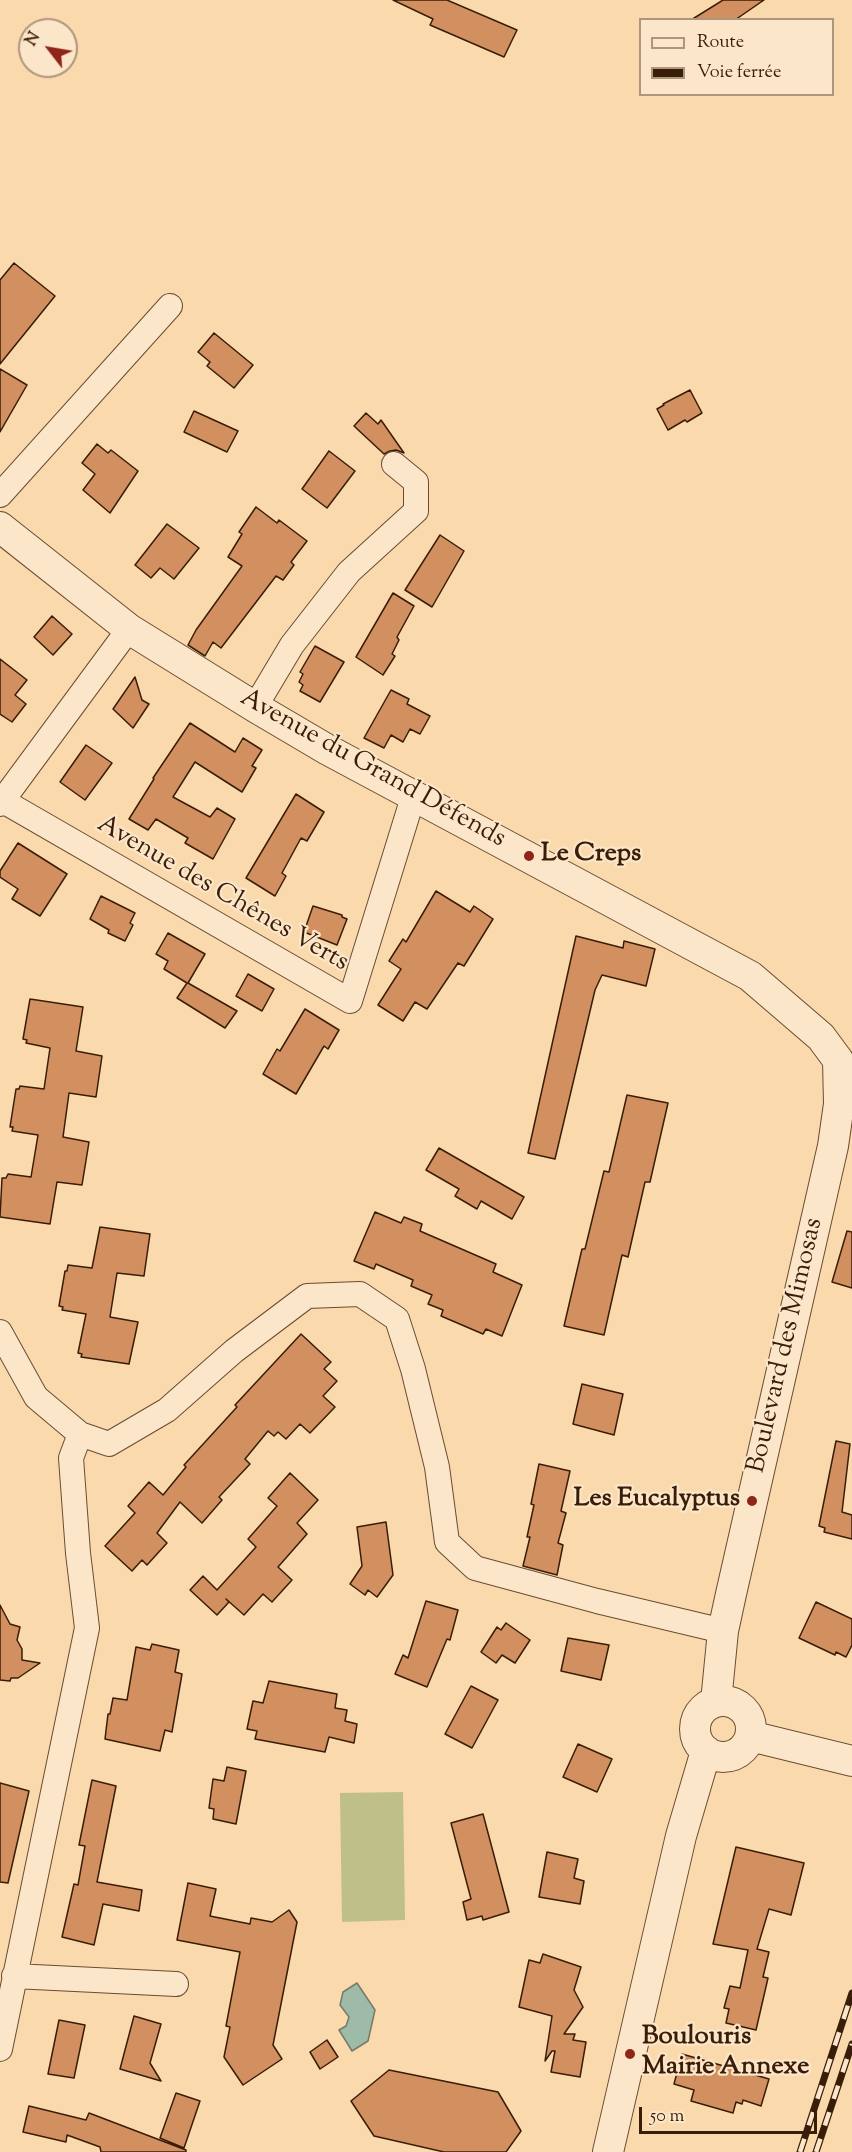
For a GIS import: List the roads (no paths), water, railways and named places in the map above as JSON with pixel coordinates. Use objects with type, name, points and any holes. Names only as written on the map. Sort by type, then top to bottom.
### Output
[{"type":"street","points":[[0,495],[170,306]]},
{"type":"street","points":[[255,707],[292,645],[349,572],[416,511],[416,482],[394,464]]},
{"type":"street","name":"Avenue du Grand Défends","points":[[0,527],[129,629],[255,707],[328,750],[414,794],[750,976],[821,1037],[838,1060]]},
{"type":"street","points":[[1,802],[129,629]]},
{"type":"street","name":"Avenue des Chênes Verts","points":[[1,802],[350,1001],[414,794]]},
{"type":"street","name":"Boulevard des Mimosas","points":[[716,1701],[723,1631],[832,1146],[839,1104],[838,1060]]},
{"type":"street","points":[[0,1332],[36,1397],[80,1434],[109,1444],[167,1410],[234,1351],[307,1296],[360,1294],[397,1319],[413,1369],[437,1467],[447,1542],[454,1549],[475,1568],[597,1601],[723,1631]]},
{"type":"street","points":[[0,2049],[87,1628],[78,1553],[71,1458],[80,1434]]},
{"type":"street","points":[[716,1701],[732,1702],[740,1706],[749,1720],[750,1736],[746,1744],[732,1755],[723,1757],[706,1751],[696,1736],[696,1719],[708,1705],[716,1701]]},
{"type":"street","points":[[750,1736],[852,1761]]},
{"type":"street","points":[[608,2152],[681,1836],[706,1751]]},
{"type":"street","points":[[14,1976],[176,1984]]},
{"type":"railway","points":[[800,2152],[852,1993]]},
{"type":"railway","points":[[816,2152],[852,2044]]},
{"type":"place","name":"Le Creps","points":[[529,856]]},
{"type":"place","name":"Les Eucalyptus","points":[[752,1501]]},
{"type":"place","name":"Boulouris Mairie Annexe","points":[[630,2054]]}]
